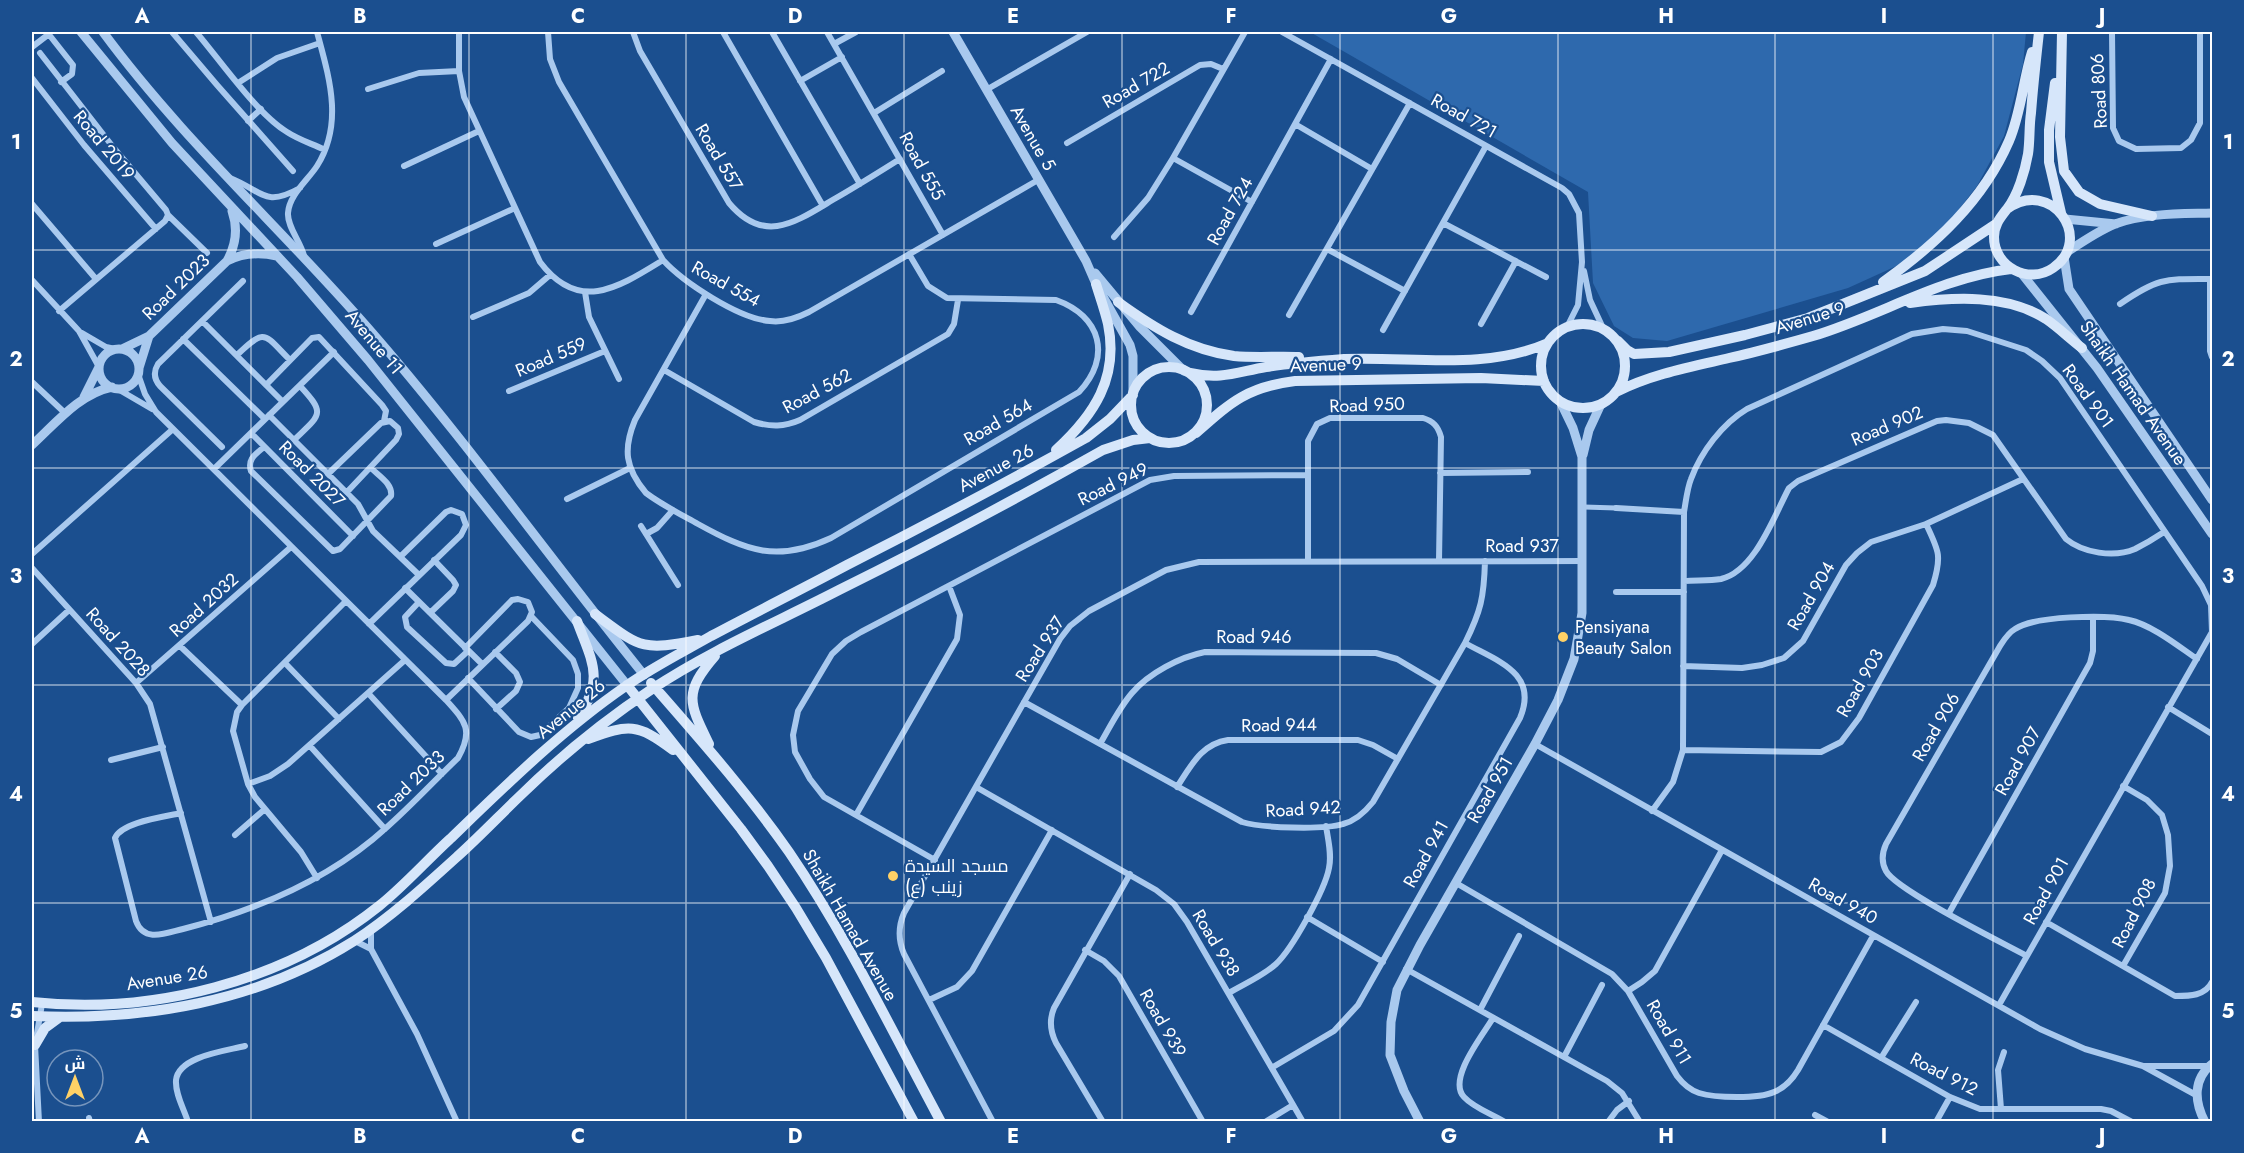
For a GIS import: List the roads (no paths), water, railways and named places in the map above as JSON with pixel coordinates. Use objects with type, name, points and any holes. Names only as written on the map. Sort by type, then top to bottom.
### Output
[{"type":"main road","points":[[2038,32],[2028,154],[2017,189],[1996,224],[1994,237],[1996,250],[2002,261],[2011,269],[2022,274],[2043,273],[2055,267],[2065,255],[2069,232],[2049,162],[2049,130],[2061,32]]},
{"type":"main road","points":[[1868,293],[1914,260],[1947,232],[1974,200],[1994,171],[2010,140],[2038,32]]},
{"type":"main road","points":[[2061,32],[2060,137],[2064,171],[2079,192],[2100,204],[2152,216]]},
{"type":"main road","points":[[2007,209],[2018,202],[2037,200],[2050,204],[2063,216]]},
{"type":"main road","name":"Avenue 9","points":[[1618,341],[1634,354],[1669,352],[1808,318],[1925,271],[1996,224]]},
{"type":"main road","name":"Avenue 9","points":[[1616,392],[1650,376],[1815,336],[1973,275],[2011,269]]},
{"type":"main road","points":[[1043,462],[1074,434],[1090,414],[1107,381],[1110,354],[1108,325],[1096,284]]},
{"type":"main road","points":[[1898,304],[1950,298],[1995,301],[2045,318],[2082,348]]},
{"type":"main road","points":[[1118,302],[1170,337],[1210,351],[1234,356],[1344,359]]},
{"type":"main road","points":[[1585,324],[1603,328],[1618,341],[1626,362],[1622,383],[1616,392],[1601,404],[1580,408],[1560,401],[1544,381],[1541,362],[1548,343],[1567,327],[1585,324]]},
{"type":"main road","name":"Avenue 9","points":[[1187,372],[1212,377],[1272,366],[1344,359],[1498,358],[1532,350],[1548,343]]},
{"type":"main road","points":[[1173,368],[1187,372],[1198,381],[1204,391],[1207,402],[1203,424],[1196,433],[1188,438],[1169,443],[1150,438],[1136,424],[1131,405],[1133,394],[1140,382],[1154,371],[1173,368]]},
{"type":"main road","name":"Avenue 9","points":[[1196,433],[1234,399],[1274,384],[1295,381],[1481,378],[1544,381]]},
{"type":"main road","name":"Avenue 26","points":[[37,1003],[104,1004],[167,998],[226,985],[302,955],[342,932],[380,906],[509,782],[627,685],[708,639],[1043,462],[1098,429],[1133,394]]},
{"type":"main road","name":"Avenue 26","points":[[36,1016],[115,1016],[169,1010],[247,990],[302,969],[355,941],[371,929],[460,854],[579,742],[654,687],[721,649],[881,569],[1103,450],[1132,440],[1150,438]]},
{"type":"main road","points":[[595,615],[629,639],[651,647],[708,639]]},
{"type":"main road","points":[[572,728],[589,702],[594,683],[593,666],[577,621]]},
{"type":"main road","points":[[716,758],[696,717],[693,694],[696,680],[721,649]]},
{"type":"main road","name":"Shaikh Hamad Avenue","points":[[644,675],[738,783],[826,909],[941,1122]]},
{"type":"main road","name":"Shaikh Hamad Avenue","points":[[627,685],[768,866],[796,908],[826,958],[914,1122]]},
{"type":"main road","points":[[579,742],[614,729],[635,728],[651,734],[686,759]]},
{"type":"main road","points":[[33,1042],[45,1028],[61,1017]]},
{"type":"street","name":"Avenue 11","points":[[81,32],[172,143],[297,277],[369,360],[627,685]]},
{"type":"street","name":"Avenue 11","points":[[103,32],[184,133],[304,256],[383,345],[462,440],[595,615],[644,675]]},
{"type":"street","points":[[172,32],[293,171]]},
{"type":"street","points":[[196,32],[261,109],[286,132],[325,150]]},
{"type":"street","points":[[304,256],[288,215],[290,205],[318,165],[325,150],[331,132],[333,105],[318,32]]},
{"type":"street","points":[[459,32],[459,71],[464,97],[540,262],[550,274],[569,288],[585,292],[599,291],[618,286],[663,260]]},
{"type":"street","name":"Road 554","points":[[548,32],[550,59],[559,82],[663,260],[677,274],[706,294],[757,319],[784,321],[809,312],[1038,180]]},
{"type":"street","name":"Road 557","points":[[633,32],[640,51],[729,202],[736,211],[755,223],[777,227],[799,221],[900,159]]},
{"type":"street","points":[[723,32],[823,206]]},
{"type":"street","points":[[772,32],[860,184]]},
{"type":"street","name":"Road 555","points":[[827,32],[943,235]]},
{"type":"street","points":[[834,44],[856,32]]},
{"type":"street","name":"Avenue 5","points":[[953,32],[1086,261],[1096,284],[1130,345],[1133,394]]},
{"type":"street","points":[[986,90],[1086,32]]},
{"type":"street","points":[[1114,237],[1140,208],[1173,158],[1245,32]]},
{"type":"street","name":"Road 721","points":[[1282,32],[1569,194],[1579,213],[1582,262],[1590,300],[1603,328]]},
{"type":"street","name":"Road 806","points":[[2112,32],[2113,128],[2119,141],[2136,149],[2181,148],[2191,140],[2200,123],[2200,32]]},
{"type":"street","points":[[32,47],[48,33],[74,66],[72,74],[61,82]]},
{"type":"street","points":[[238,83],[277,58],[320,43]]},
{"type":"street","points":[[40,53],[113,147],[166,210],[166,218],[156,228],[59,311]]},
{"type":"street","points":[[800,81],[842,57]]},
{"type":"street","name":"Road 724","points":[[1191,312],[1331,59]]},
{"type":"street","name":"Road 722","points":[[1067,143],[1200,65],[1211,64],[1223,69]]},
{"type":"street","points":[[368,89],[419,74],[459,71]]},
{"type":"street","points":[[874,113],[942,71]]},
{"type":"street","name":"Road 2019","points":[[32,78],[84,145],[156,228]]},
{"type":"street","points":[[1289,315],[1410,103]]},
{"type":"street","points":[[248,122],[261,109]]},
{"type":"street","points":[[1295,124],[1372,169]]},
{"type":"street","points":[[404,166],[479,131]]},
{"type":"street","points":[[1383,330],[1486,146]]},
{"type":"street","points":[[1173,158],[1252,202]]},
{"type":"street","points":[[228,178],[272,198],[283,197],[300,188]]},
{"type":"street","points":[[32,204],[96,279]]},
{"type":"street","name":"Road 2023","points":[[119,349],[149,336],[227,261],[236,233],[231,208]]},
{"type":"street","points":[[436,244],[515,208]]},
{"type":"street","points":[[2065,255],[2090,237],[2116,224],[2152,216],[2212,213]]},
{"type":"street","points":[[2063,216],[2116,224]]},
{"type":"street","points":[[166,218],[207,253]]},
{"type":"street","points":[[1443,223],[1546,277]]},
{"type":"street","points":[[1327,249],[1405,291]]},
{"type":"street","name":"Road 2023","points":[[227,261],[248,254],[277,256]]},
{"type":"street","name":"Road 564","points":[[706,294],[635,420],[629,435],[627,452],[636,482],[646,493],[673,510],[746,548],[780,552],[815,546],[1080,392],[1090,381],[1098,361],[1097,339],[1092,325],[1070,305],[1056,300],[1038,299],[958,300],[936,293],[928,286],[909,254]]},
{"type":"street","name":"Shaikh Hamad Avenue","points":[[2065,255],[2069,289],[2212,500]]},
{"type":"street","name":"Avenue 5","points":[[1086,261],[1140,327],[1187,372]]},
{"type":"street","points":[[1481,324],[1516,261]]},
{"type":"street","name":"Road 721","points":[[1567,327],[1578,305],[1582,262]]},
{"type":"street","points":[[473,317],[530,293],[550,274]]},
{"type":"street","name":"Shaikh Hamad Avenue","points":[[2022,274],[2082,348],[2212,534]]},
{"type":"street","points":[[2120,304],[2156,282],[2172,279],[2211,279],[2210,351],[2212,357]]},
{"type":"street","points":[[32,280],[79,331],[96,342],[134,356],[139,371],[130,385],[101,389],[82,399],[32,445]]},
{"type":"street","points":[[222,447],[155,380],[155,371],[158,364],[243,281]]},
{"type":"street","name":"Road 559","points":[[585,292],[586,309],[618,379]]},
{"type":"street","name":"Road 562","points":[[664,370],[754,422],[765,426],[789,425],[948,334],[954,324],[958,300]]},
{"type":"street","points":[[202,321],[283,402]]},
{"type":"street","name":"Road 901","points":[[1652,811],[1673,782],[1683,750],[1684,512],[1691,480],[1702,458],[1721,431],[1738,415],[1912,334],[1943,329],[1967,331],[2026,350],[2060,378],[2202,586],[2211,605],[2212,632],[1999,1005]]},
{"type":"street","points":[[79,331],[99,367],[102,379],[114,388]]},
{"type":"street","name":"Road 2023","points":[[139,371],[149,336]]},
{"type":"street","points":[[237,355],[254,338],[263,337],[290,360]]},
{"type":"street","points":[[266,385],[314,337],[321,338],[384,408],[386,415],[384,421]]},
{"type":"street","points":[[183,339],[329,473],[362,509],[373,531],[419,575]]},
{"type":"street","points":[[82,399],[106,354],[119,349]]},
{"type":"street","name":"Road 559","points":[[509,391],[605,351]]},
{"type":"street","points":[[214,469],[334,352]]},
{"type":"street","name":"Road 2033","points":[[139,371],[145,394],[156,412],[446,700],[462,718],[467,735],[458,758],[386,829],[317,878],[254,908],[211,922],[153,936],[142,931],[136,921],[115,838],[117,833],[127,827],[181,813]]},
{"type":"street","points":[[32,382],[66,414]]},
{"type":"street","name":"Road 2027","points":[[294,440],[314,420],[317,413],[315,403],[300,386]]},
{"type":"street","name":"Road 2033","points":[[114,388],[156,412]]},
{"type":"street","name":"Road 951","points":[[1420,1122],[1390,1055],[1390,1022],[1397,990],[1406,969],[1535,744],[1558,700],[1574,659],[1582,613],[1584,507],[1582,457],[1573,428],[1560,401]]},
{"type":"street","name":"Road 951","points":[[1582,457],[1589,430],[1601,404]]},
{"type":"street","name":"Road 950","points":[[1308,561],[1308,441],[1317,424],[1330,418],[1423,418],[1431,420],[1439,430],[1441,437],[1439,561]]},
{"type":"street","name":"Road 2027","points":[[329,473],[384,421],[390,421],[396,425],[399,431],[398,437],[347,492]]},
{"type":"street","name":"Road 902","points":[[1684,581],[1722,579],[1742,568],[1755,554],[1789,488],[1798,481],[1937,421],[1969,423],[1993,435],[2066,539],[2075,546],[2089,551],[2113,553],[2132,550],[2164,532]]},
{"type":"street","points":[[32,554],[173,429]]},
{"type":"street","name":"Road 2027","points":[[251,433],[353,536]]},
{"type":"street","points":[[264,447],[251,459],[249,465],[251,471],[330,550],[340,549],[392,493],[390,485],[371,468]]},
{"type":"street","points":[[567,499],[630,468]]},
{"type":"street","points":[[1440,473],[1528,472]]},
{"type":"street","name":"Road 949","points":[[934,860],[825,797],[810,780],[795,752],[794,727],[798,711],[826,661],[846,641],[1150,480],[1174,476],[1307,475]]},
{"type":"street","name":"Road 904","points":[[1683,666],[1742,668],[1784,658],[1803,641],[1846,565],[1871,542],[1926,524],[2023,479]]},
{"type":"street","points":[[1584,507],[1684,512]]},
{"type":"street","points":[[369,624],[464,530],[465,519],[457,511],[451,510],[441,515],[400,556]]},
{"type":"street","points":[[646,534],[657,528],[673,510]]},
{"type":"street","name":"Road 903","points":[[1683,750],[1821,752],[1841,742],[1859,718],[1933,585],[1939,566],[1938,550],[1926,524]]},
{"type":"street","points":[[641,526],[678,585]]},
{"type":"street","name":"Road 2032","points":[[136,683],[291,547]]},
{"type":"street","points":[[430,613],[455,588],[453,580],[434,560]]},
{"type":"street","name":"Road 942","points":[[1024,702],[1242,822],[1260,826],[1326,826],[1348,822],[1368,808],[1465,643],[1478,617],[1482,602],[1485,561]]},
{"type":"street","name":"Road 937","points":[[993,1122],[902,949],[899,931],[904,913],[1070,626],[1089,611],[1158,574],[1182,565],[1199,562],[1582,561]]},
{"type":"street","name":"Road 2028","points":[[32,567],[136,683],[150,704],[211,922]]},
{"type":"street","points":[[856,815],[957,639],[960,615],[949,586]]},
{"type":"street","points":[[405,588],[482,664]]},
{"type":"street","points":[[1616,592],[1684,592]]},
{"type":"street","points":[[419,602],[405,617],[407,627],[446,663],[454,664],[513,600],[528,602],[531,607],[531,616],[573,660],[578,681],[576,695],[568,708],[536,737],[522,735],[468,678]]},
{"type":"street","points":[[317,878],[297,846],[265,809],[248,784],[233,731],[233,722],[242,705],[346,601]]},
{"type":"street","points":[[32,644],[69,610]]},
{"type":"street","points":[[446,700],[531,616]]},
{"type":"street","name":"Road 906","points":[[2027,956],[1949,914],[1900,884],[1886,872],[1882,853],[1886,844],[2008,634],[2029,622],[2093,617],[2131,620],[2165,637],[2198,659]]},
{"type":"street","name":"Road 907","points":[[1949,914],[2090,663],[2093,651],[2093,617]]},
{"type":"street","name":"Road 941","points":[[1273,1067],[1324,1037],[1343,1023],[1358,1005],[1524,709],[1524,688],[1513,670],[1465,643]]},
{"type":"street","points":[[180,646],[242,705]]},
{"type":"street","points":[[495,652],[516,673],[520,682],[516,691],[496,709]]},
{"type":"street","name":"Road 946","points":[[1100,744],[1127,699],[1137,687],[1181,659],[1205,652],[1376,653],[1397,659],[1440,685]]},
{"type":"street","points":[[248,784],[279,770],[310,746],[405,660]]},
{"type":"street","points":[[285,663],[339,719]]},
{"type":"street","points":[[368,693],[442,774]]},
{"type":"street","points":[[2169,707],[2212,734]]},
{"type":"street","name":"Road 944","points":[[1177,788],[1202,751],[1228,740],[1349,739],[1373,745],[1398,759]]},
{"type":"street","name":"Road 940","points":[[1535,744],[2040,1029],[2085,1049],[2143,1066],[2196,1095]]},
{"type":"street","points":[[310,746],[386,829]]},
{"type":"street","points":[[111,760],[163,747]]},
{"type":"street","name":"Road 908","points":[[2123,786],[2147,800],[2162,815],[2168,835],[2170,866],[2165,893],[2123,966]]},
{"type":"street","name":"Road 938","points":[[976,787],[1166,896],[1181,913],[1273,1067],[1303,1122]]},
{"type":"street","points":[[235,835],[265,809]]},
{"type":"street","points":[[1229,993],[1277,963],[1307,917],[1326,880],[1329,868],[1330,856],[1326,826]]},
{"type":"street","points":[[929,1000],[957,987],[972,971],[1052,830]]},
{"type":"street","points":[[1628,991],[1655,971],[1722,850]]},
{"type":"street","points":[[1103,1122],[1056,1042],[1050,1025],[1054,1008],[1130,874]]},
{"type":"street","name":"Road 911","points":[[1456,883],[1606,969],[1619,979],[1677,1076],[1687,1086],[1707,1094],[1758,1096],[1781,1088],[1793,1077],[1873,936]]},
{"type":"street","points":[[1307,917],[1383,962]]},
{"type":"street","points":[[2046,922],[2175,996],[2199,994],[2209,988],[2212,982]]},
{"type":"street","points":[[371,929],[370,949],[417,1034],[457,1122]]},
{"type":"street","points":[[1480,1010],[1519,936]]},
{"type":"street","points":[[355,941],[370,949]]},
{"type":"street","name":"Road 939","points":[[1085,950],[1104,961],[1119,976],[1203,1122]]},
{"type":"street","points":[[1406,969],[1615,1086],[1629,1101],[1640,1122]]},
{"type":"street","points":[[1564,1057],[1602,985]]},
{"type":"street","points":[[1881,1058],[1916,1002]]},
{"type":"street","points":[[33,1042],[37,1003]]},
{"type":"street","points":[[1493,1018],[1461,1072],[1459,1086],[1466,1099],[1505,1122]]},
{"type":"street","name":"Road 912","points":[[1823,1025],[1950,1096],[1980,1109],[2101,1109],[2111,1111],[2132,1122]]},
{"type":"street","points":[[32,1032],[34,1104],[39,1122]]},
{"type":"street","points":[[189,1122],[177,1092],[178,1072],[192,1061],[245,1046]]},
{"type":"street","points":[[2001,1109],[1998,1070],[2004,1052]]},
{"type":"street","points":[[2205,1122],[2198,1109],[2196,1095],[2202,1075],[2211,1065]]},
{"type":"street","name":"Road 940","points":[[2143,1066],[2211,1065]]},
{"type":"street","points":[[1936,1122],[1950,1096]]},
{"type":"street","points":[[1608,1122],[1617,1110],[1629,1101]]},
{"type":"street","points":[[1265,1122],[1293,1105]]},
{"type":"street","points":[[1815,1115],[1824,1121]]},
{"type":"place","name":"Pensiyana Beauty Salon","points":[[1563,637]]},
{"type":"place","name":"مسجد السيدة زينب (ع)","points":[[893,876]]}]
